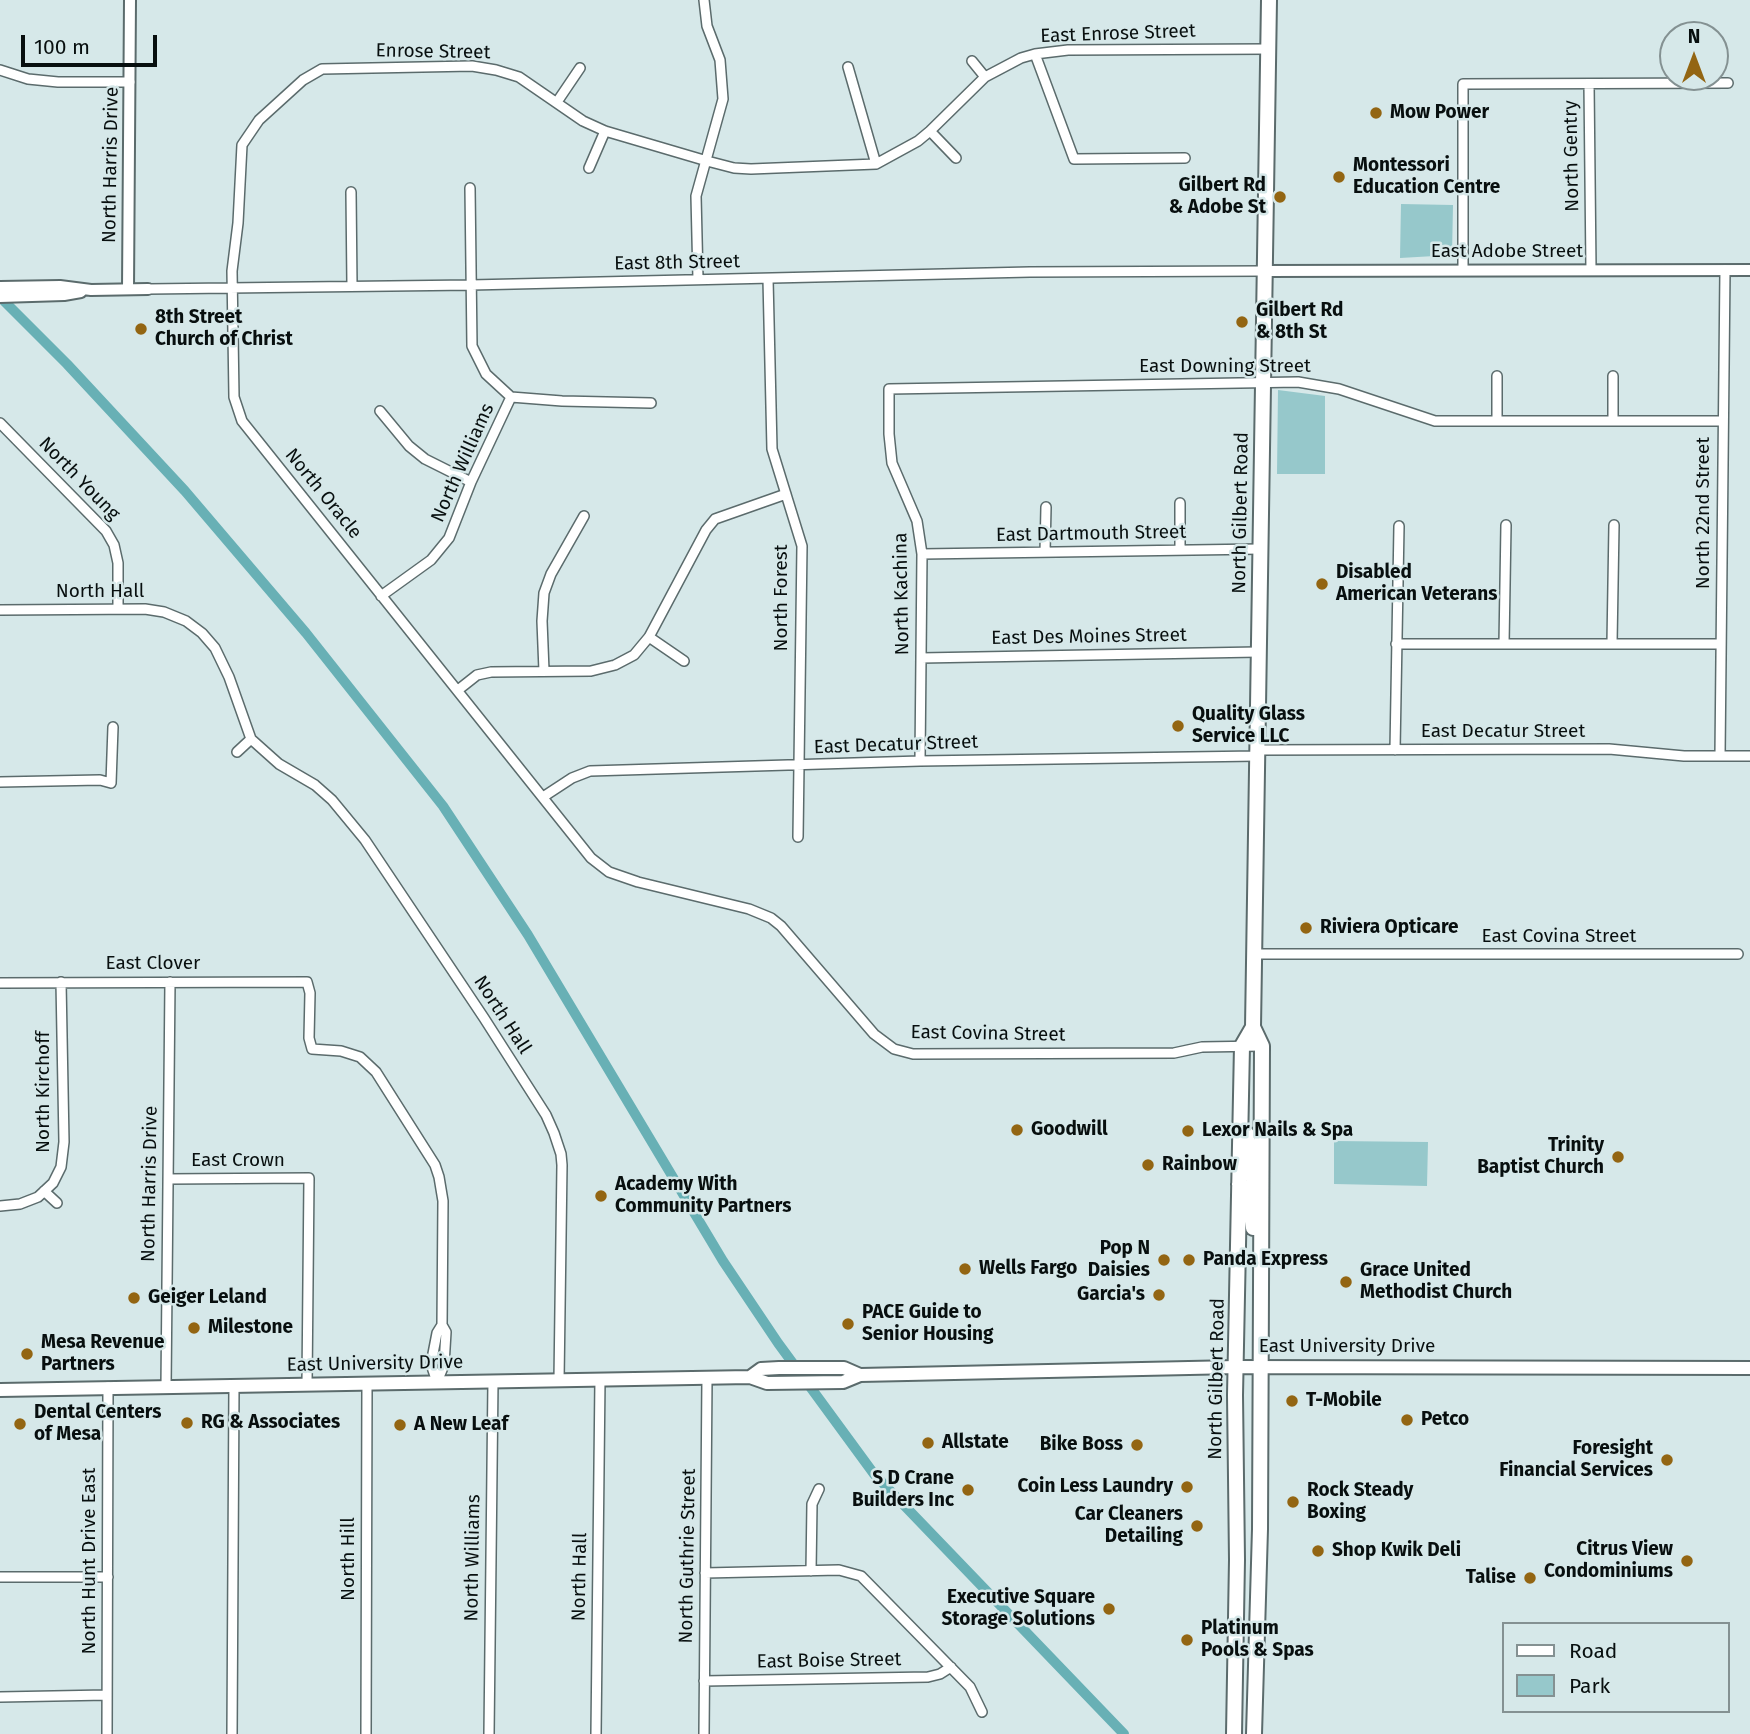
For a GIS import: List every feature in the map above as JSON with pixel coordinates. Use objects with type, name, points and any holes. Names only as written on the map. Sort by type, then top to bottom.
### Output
[{"type":"main road","name":"North Gilbert Road","points":[[1254,1734],[1260,1529],[1262,1046],[1253,1027],[1269,0]]},
{"type":"main road","name":"North Gilbert Road","points":[[1234,1734],[1236,1367],[1242,1046],[1253,1027]]},
{"type":"main road","points":[[1241,1124],[1250,1143],[1252,1178],[1261,1184]]},
{"type":"main road","points":[[1240,1184],[1250,1192],[1252,1222],[1261,1245]]},
{"type":"main road","name":"East University Drive","points":[[750,1377],[761,1369],[779,1368],[844,1368],[860,1374],[1236,1367],[1750,1368]]},
{"type":"main road","name":"East University Drive","points":[[0,1390],[750,1377],[767,1383],[843,1382],[860,1374]]},
{"type":"main road","points":[[1237,1528],[1260,1529]]},
{"type":"main road","points":[[1236,1668],[1256,1669]]},
{"type":"street","name":"North Harris Drive","points":[[128,289],[130,0]]},
{"type":"street","points":[[698,279],[696,196],[723,99],[720,60],[707,26],[704,0]]},
{"type":"street","name":"East Enrose Street","points":[[557,102],[583,121],[605,131],[734,168],[876,164],[930,131],[985,77],[1021,58],[1068,50],[1268,49]]},
{"type":"street","points":[[1035,54],[1074,159],[1185,158]]},
{"type":"street","points":[[972,61],[985,77]]},
{"type":"street","name":"Enrose Street","points":[[303,80],[322,69],[472,66],[519,77],[557,102]]},
{"type":"street","points":[[848,67],[876,164]]},
{"type":"street","points":[[557,102],[580,68]]},
{"type":"street","points":[[0,70],[28,79],[58,82],[130,82]]},
{"type":"street","name":"North Oracle","points":[[303,80],[259,120],[242,145],[232,287],[234,397],[242,421],[591,858],[609,872]]},
{"type":"street","points":[[1463,270],[1463,84],[1659,83]]},
{"type":"street","name":"North Gentry","points":[[1589,84],[1591,270]]},
{"type":"street","points":[[589,168],[605,131]]},
{"type":"street","points":[[930,131],[956,158]]},
{"type":"street","points":[[470,188],[472,346],[486,374],[511,397],[651,403]]},
{"type":"street","points":[[351,192],[352,286]]},
{"type":"street","name":"North 22nd Street","points":[[1720,756],[1725,270]]},
{"type":"street","name":"East Adobe Street","points":[[1264,271],[1750,270]]},
{"type":"street","name":"East 8th Street","points":[[4,287],[60,286],[91,290],[471,285],[1030,272],[1264,271]]},
{"type":"street","name":"North Forest","points":[[768,279],[772,449],[802,546],[798,837]]},
{"type":"street","name":"East 8th Street","points":[[0,297],[64,295],[91,290]]},
{"type":"street","points":[[1497,376],[1497,421]]},
{"type":"street","points":[[1613,376],[1613,421]]},
{"type":"street","name":"East Downing Street","points":[[889,389],[1307,382],[1329,386],[1428,420],[1723,421]]},
{"type":"street","name":"North Kachina","points":[[889,389],[892,463],[917,521],[922,554],[920,761]]},
{"type":"street","name":"North Williams","points":[[382,596],[431,560],[449,538],[471,481],[511,397]]},
{"type":"street","points":[[380,411],[409,446],[425,459],[471,481]]},
{"type":"street","name":"North Young","points":[[0,423],[106,531],[114,545],[118,563],[118,609]]},
{"type":"street","points":[[458,690],[477,675],[484,673],[591,671],[615,665],[634,655],[649,637],[706,530],[715,519],[786,494]]},
{"type":"street","points":[[1180,503],[1180,550]]},
{"type":"street","points":[[1045,552],[1046,507]]},
{"type":"street","points":[[544,671],[544,593],[551,574],[584,516]]},
{"type":"street","points":[[1504,644],[1506,525]]},
{"type":"street","points":[[1612,643],[1614,525]]},
{"type":"street","points":[[1395,750],[1398,526]]},
{"type":"street","name":"East Dartmouth Street","points":[[922,554],[1260,549]]},
{"type":"street","name":"North Hall","points":[[0,610],[145,609],[164,612],[186,621],[202,633],[215,648],[229,677],[251,739],[279,764],[315,785],[332,800],[365,840],[546,1115],[561,1153],[559,1380]]},
{"type":"street","points":[[649,637],[684,661]]},
{"type":"street","points":[[1396,644],[1721,644]]},
{"type":"street","name":"East Des Moines Street","points":[[921,658],[1258,652]]},
{"type":"street","points":[[0,782],[100,780],[111,783],[113,727]]},
{"type":"street","points":[[237,752],[251,739]]},
{"type":"street","name":"East Decatur Street","points":[[543,797],[572,778],[590,771],[1395,750],[1609,749],[1750,756]]},
{"type":"street","name":"East Covina Street","points":[[609,872],[638,882],[748,909],[771,918],[781,926],[874,1034],[894,1049],[913,1054],[1174,1052],[1202,1047],[1262,1046]]},
{"type":"street","name":"East Covina Street","points":[[1254,954],[1738,954]]},
{"type":"street","name":"North Kirchoff","points":[[44,1191],[61,1167],[64,1142],[61,982]]},
{"type":"street","name":"North Harris Drive","points":[[166,1387],[170,982]]},
{"type":"street","name":"East Clover","points":[[0,983],[307,982],[310,993],[309,1038],[312,1049],[341,1051],[360,1057],[376,1072],[435,1165],[443,1201],[442,1325],[437,1332],[431,1364],[437,1382]]},
{"type":"street","name":"East Crown","points":[[168,1179],[309,1178],[307,1384]]},
{"type":"street","points":[[0,1206],[20,1204],[38,1197],[44,1191],[57,1203]]},
{"type":"street","name":"North Guthrie Street","points":[[704,1734],[707,1378]]},
{"type":"street","name":"North Hall","points":[[596,1734],[600,1379]]},
{"type":"street","name":"North Williams","points":[[489,1734],[493,1381]]},
{"type":"street","name":"North Hill","points":[[366,1734],[367,1383]]},
{"type":"street","points":[[232,1734],[234,1385]]},
{"type":"street","name":"North Hunt Drive East","points":[[107,1734],[108,1387]]},
{"type":"street","points":[[811,1571],[812,1504],[819,1489]]},
{"type":"street","points":[[705,1573],[846,1571],[861,1576],[951,1667],[974,1693],[982,1712]]},
{"type":"street","points":[[0,1577],[108,1577]]},
{"type":"street","name":"East Boise Street","points":[[704,1681],[928,1677],[951,1667]]},
{"type":"street","points":[[0,1697],[107,1695]]},
{"type":"green space","points":[[1401,204],[1453,205],[1452,255],[1400,258]]},
{"type":"green space","points":[[1278,390],[1325,396],[1325,474],[1277,474]]},
{"type":"green space","points":[[1334,1141],[1428,1142],[1427,1186],[1334,1184]]},
{"type":"waterway","points":[[0,297],[67,364],[185,491],[306,633],[443,806],[528,935],[723,1261],[778,1343],[874,1474],[1124,1734]]},
{"type":"place","name":"Mow Power","points":[[1376,113]]},
{"type":"place","name":"Montessori Education Centre","points":[[1339,177]]},
{"type":"place","name":"Gilbert Rd & Adobe St","points":[[1280,197]]},
{"type":"place","name":"Gilbert Rd & 8th St","points":[[1242,322]]},
{"type":"place","name":"8th Street Church of Christ","points":[[141,329]]},
{"type":"place","name":"Disabled American Veterans","points":[[1322,584]]},
{"type":"place","name":"Quality Glass Service LLC","points":[[1178,726]]},
{"type":"place","name":"Riviera Opticare","points":[[1306,928]]},
{"type":"place","name":"Goodwill","points":[[1017,1130]]},
{"type":"place","name":"Lexor Nails & Spa","points":[[1188,1131]]},
{"type":"place","name":"Trinity Baptist Church","points":[[1618,1157]]},
{"type":"place","name":"Rainbow","points":[[1148,1165]]},
{"type":"place","name":"Academy With Community Partners","points":[[601,1196]]},
{"type":"place","name":"Pop N Daisies","points":[[1164,1260]]},
{"type":"place","name":"Panda Express","points":[[1189,1260]]},
{"type":"place","name":"Wells Fargo","points":[[965,1269]]},
{"type":"place","name":"Grace United Methodist Church","points":[[1346,1282]]},
{"type":"place","name":"Garcia's","points":[[1159,1295]]},
{"type":"place","name":"Geiger Leland","points":[[134,1298]]},
{"type":"place","name":"PACE Guide to Senior Housing","points":[[848,1324]]},
{"type":"place","name":"Milestone","points":[[194,1328]]},
{"type":"place","name":"Mesa Revenue Partners","points":[[27,1354]]},
{"type":"place","name":"T-Mobile","points":[[1292,1401]]},
{"type":"place","name":"Petco","points":[[1407,1420]]},
{"type":"place","name":"RG & Associates","points":[[187,1423]]},
{"type":"place","name":"Dental Centers of Mesa","points":[[20,1424]]},
{"type":"place","name":"A New Leaf","points":[[400,1425]]},
{"type":"place","name":"Allstate","points":[[928,1443]]},
{"type":"place","name":"Bike Boss","points":[[1137,1445]]},
{"type":"place","name":"Foresight Financial Services","points":[[1667,1460]]},
{"type":"place","name":"Coin Less Laundry","points":[[1187,1487]]},
{"type":"place","name":"S D Crane Builders Inc","points":[[968,1490]]},
{"type":"place","name":"Rock Steady Boxing","points":[[1293,1502]]},
{"type":"place","name":"Car Cleaners Detailing","points":[[1197,1526]]},
{"type":"place","name":"Shop Kwik Deli","points":[[1318,1551]]},
{"type":"place","name":"Citrus View Condominiums","points":[[1687,1561]]},
{"type":"place","name":"Talise","points":[[1530,1578]]},
{"type":"place","name":"Executive Square Storage Solutions","points":[[1109,1609]]},
{"type":"place","name":"Platinum Pools & Spas","points":[[1187,1640]]}]
